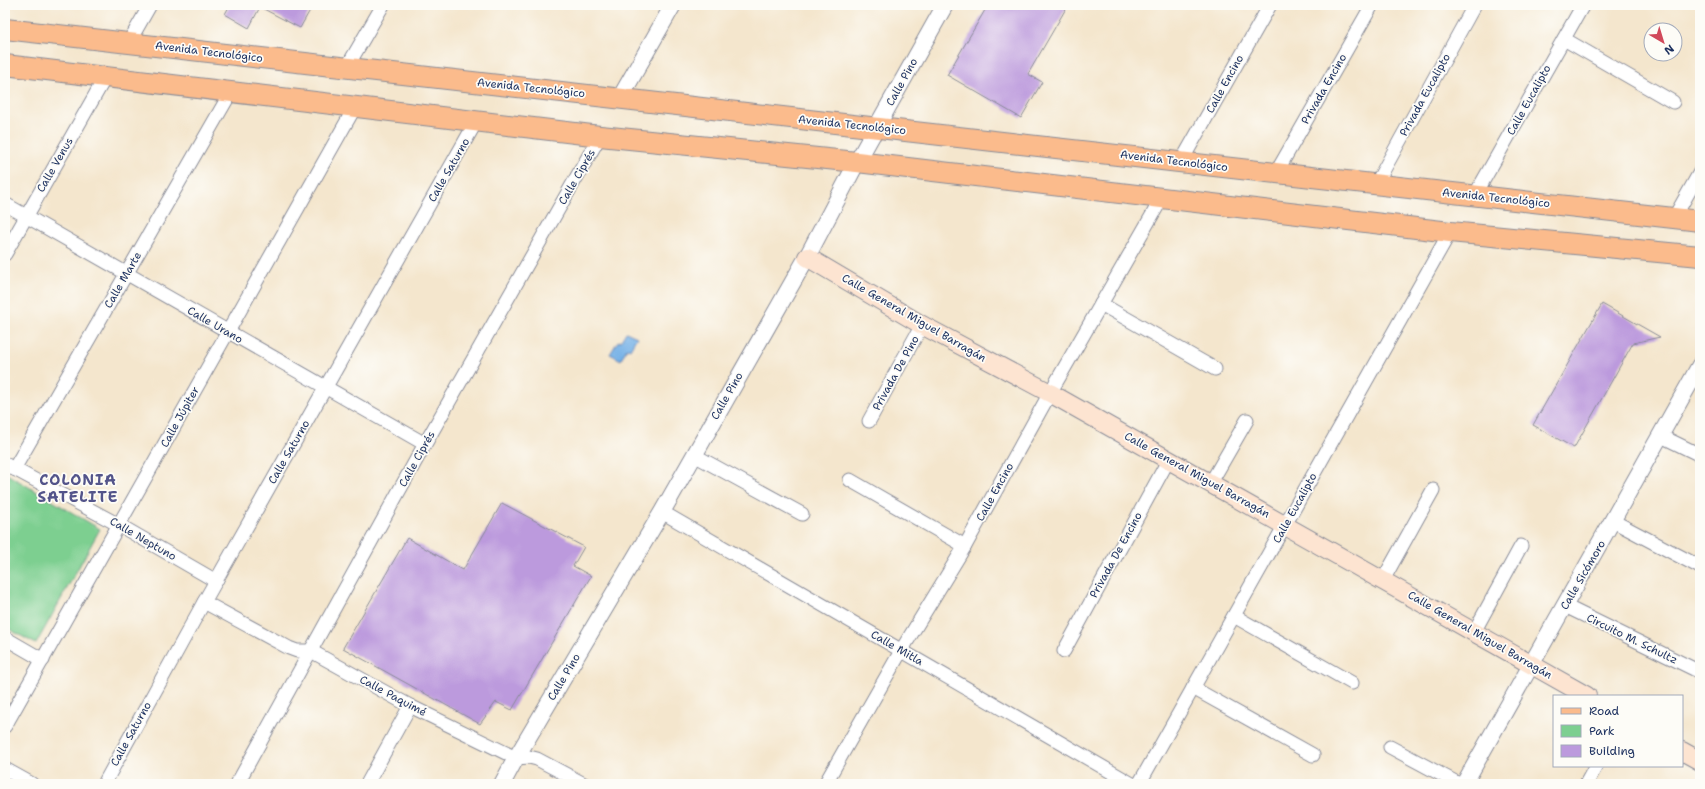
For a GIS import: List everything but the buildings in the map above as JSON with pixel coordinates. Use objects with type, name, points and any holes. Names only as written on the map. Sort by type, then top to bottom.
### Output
[{"type":"main road","name":"Avenida Tecnológico","points":[[5,29],[1700,221]]},
{"type":"main road","points":[[5,65],[355,107],[477,120],[600,136],[857,162],[1450,232],[1700,256]]},
{"type":"main road","name":"Calle General Miguel Barragán","points":[[807,257],[922,325],[1050,393],[1169,459],[1210,484],[1585,695]]},
{"type":"main road","points":[[1683,751],[1700,761]]},
{"type":"street","points":[[129,42],[150,5]]},
{"type":"street","points":[[347,67],[383,5]]},
{"type":"street","points":[[620,98],[673,5]]},
{"type":"street","name":"Calle Pino","points":[[502,784],[662,512],[807,257],[876,127],[945,5]]},
{"type":"street","name":"Calle Encino","points":[[1182,162],[1270,5]]},
{"type":"street","name":"Privada Encino","points":[[1276,173],[1372,5]]},
{"type":"street","name":"Calle Eucalipto","points":[[1475,196],[1583,5]]},
{"type":"street","name":"Privada Eucalipto","points":[[1376,184],[1474,6]]},
{"type":"street","points":[[1564,39],[1672,102]]},
{"type":"street","name":"Calle Venus","points":[[5,254],[106,76]]},
{"type":"street","name":"Calle Marte","points":[[10,466],[127,274],[231,92]]},
{"type":"street","name":"Calle Júpiter","points":[[5,726],[355,107]]},
{"type":"street","name":"Calle Saturno","points":[[104,784],[204,602],[477,120]]},
{"type":"street","name":"Calle Ciprés","points":[[237,784],[425,444],[600,136]]},
{"type":"street","points":[[1674,218],[1700,172]]},
{"type":"street","name":"Calle Encino","points":[[825,784],[901,651],[965,546],[1050,393],[1162,198]]},
{"type":"street","name":"Calle Urano","points":[[5,204],[27,215],[227,332],[425,444]]},
{"type":"street","name":"Calle Eucalipto","points":[[1139,784],[1450,232]]},
{"type":"street","points":[[1101,304],[1215,369]]},
{"type":"street","name":"Privada De Pino","points":[[869,421],[922,325]]},
{"type":"street","name":"Calle Sicómoro","points":[[1464,784],[1700,365]]},
{"type":"street","points":[[1210,484],[1247,420]]},
{"type":"street","points":[[1661,436],[1700,455]]},
{"type":"street","points":[[694,455],[802,514]]},
{"type":"street","name":"Privada De Encino","points":[[1064,652],[1169,459]]},
{"type":"street","name":"Calle Neptuno","points":[[10,466],[119,525],[216,581]]},
{"type":"street","points":[[850,480],[965,546]]},
{"type":"street","points":[[1383,580],[1433,490]]},
{"type":"street","name":"Calle Mitla","points":[[662,512],[1132,784]]},
{"type":"street","points":[[1613,521],[1700,567]]},
{"type":"street","points":[[1474,632],[1521,546]]},
{"type":"street","name":"Calle Paquimé","points":[[204,602],[289,648],[297,651],[311,651],[410,706],[516,758],[529,757],[542,760],[584,784]]},
{"type":"street","name":"Circuito M. Schultz","points":[[1565,606],[1700,672]]},
{"type":"street","points":[[1234,616],[1352,683]]},
{"type":"street","points":[[5,638],[43,660]]},
{"type":"street","points":[[1193,688],[1313,755]]},
{"type":"street","points":[[367,784],[410,706]]},
{"type":"street","points":[[1390,747],[1459,784]]},
{"type":"street","points":[[1586,784],[1595,767]]},
{"type":"street","points":[[5,769],[32,784]]},
{"type":"green space","points":[[5,473],[100,529],[36,644],[5,627]]},
{"type":"water","points":[[626,332],[637,337],[630,349],[627,348],[621,360],[610,354]]},
{"type":"district","name":"COLONIA SATELITE","points":[[78,488]]}]
